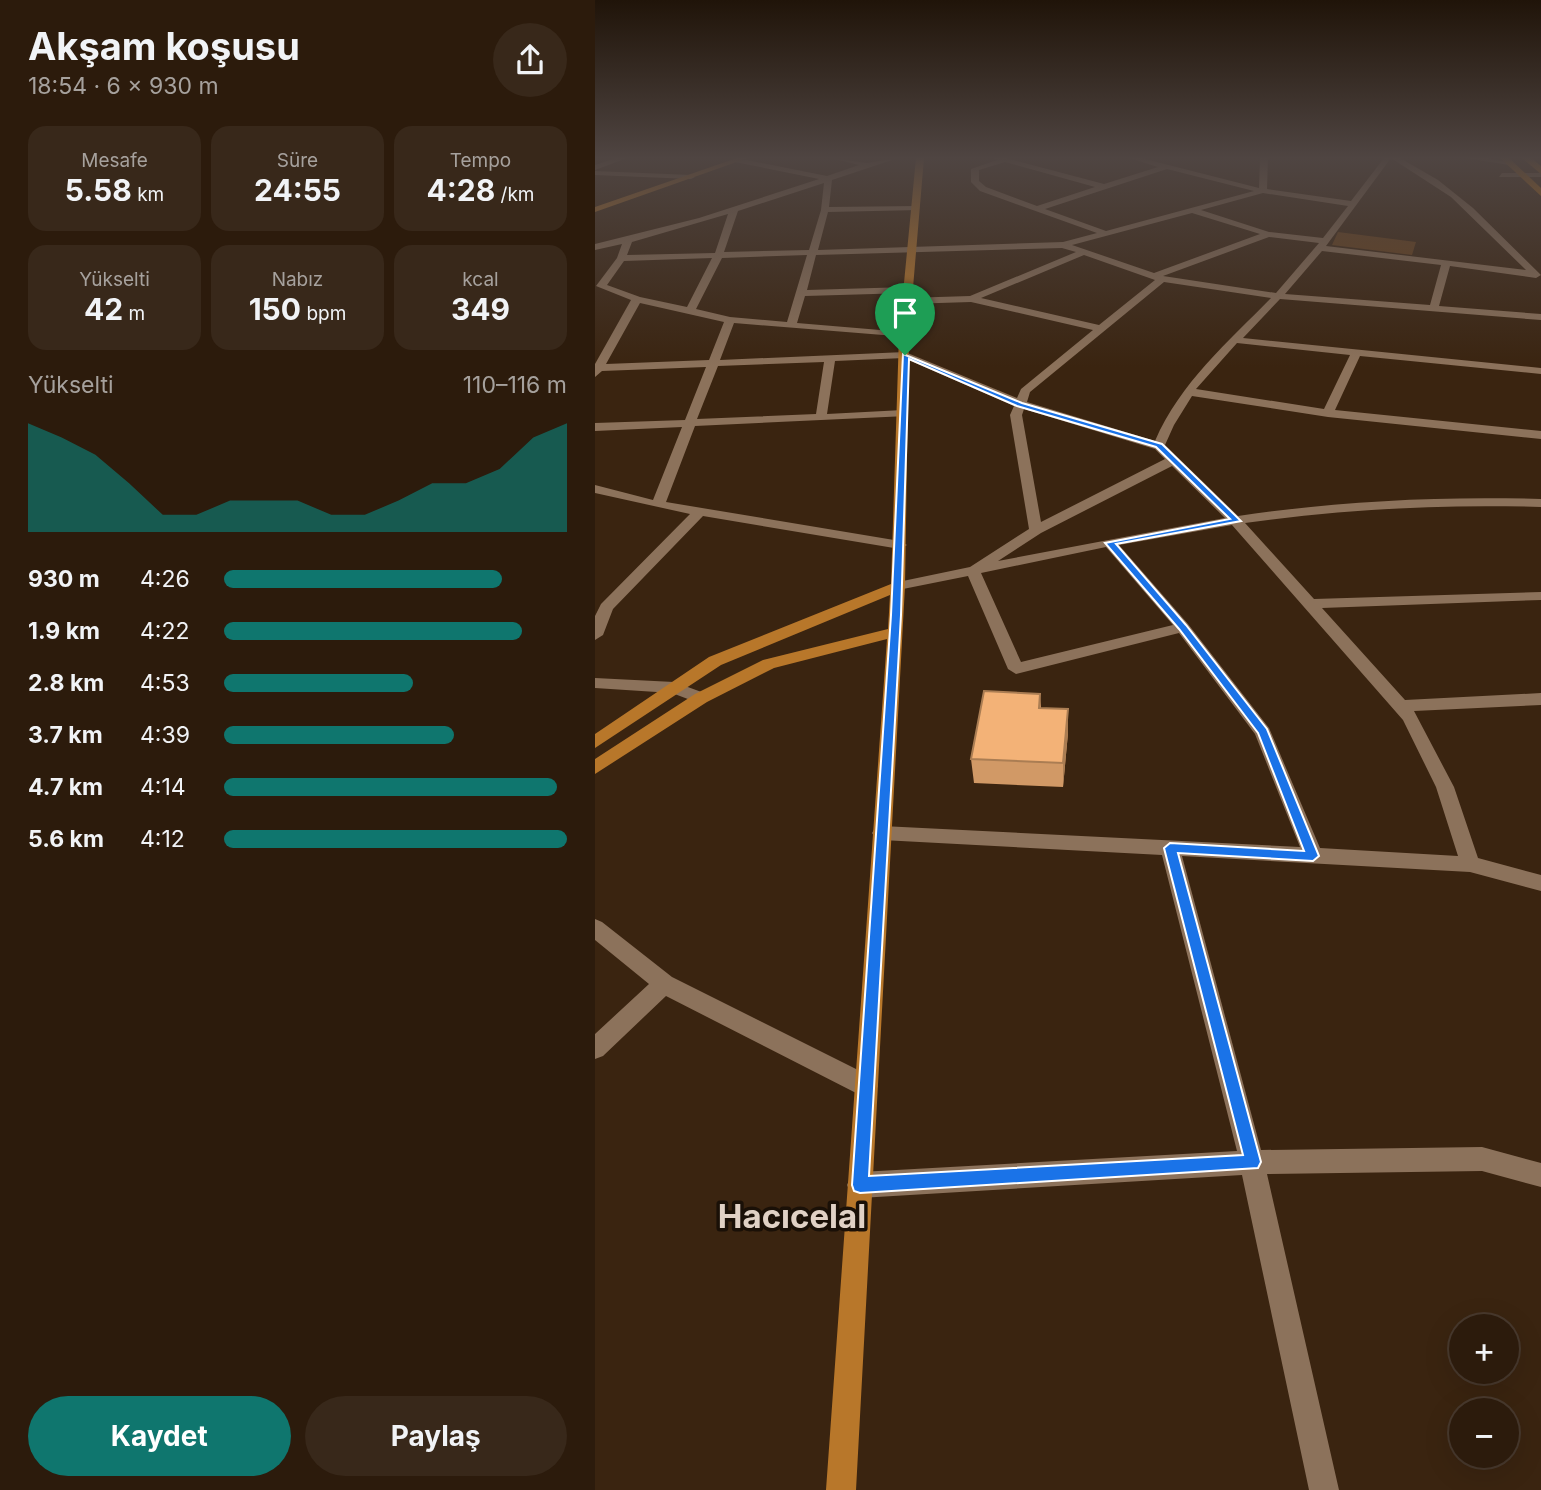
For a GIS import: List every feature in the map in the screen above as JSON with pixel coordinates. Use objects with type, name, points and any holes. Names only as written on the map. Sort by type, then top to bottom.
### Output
[{"type":"main road","points":[[841,1490],[898,586],[904,335],[915,228]]},
{"type":"main road","points":[[595,742],[715,661],[898,586]]},
{"type":"main road","points":[[595,768],[638,737],[701,698],[769,664],[895,632]]},
{"type":"street","points":[[595,247],[672,228]]},
{"type":"street","points":[[689,312],[718,256],[728,228]]},
{"type":"street","points":[[791,325],[821,228]]},
{"type":"street","points":[[1090,228],[1104,233]]},
{"type":"street","points":[[621,258],[1063,245],[1123,228]]},
{"type":"street","points":[[1247,228],[1323,244],[1538,277]]},
{"type":"street","points":[[1159,446],[1167,422],[1191,391],[1234,340],[1279,296],[1335,228]]},
{"type":"street","points":[[1488,228],[1538,277]]},
{"type":"street","points":[[1036,530],[1016,415],[1025,391],[1103,329],[1158,278],[1268,234]]},
{"type":"street","points":[[628,240],[621,258],[601,286],[638,299],[730,320],[904,335]]},
{"type":"street","points":[[1063,245],[1158,278],[1279,296],[1541,317]]},
{"type":"street","points":[[971,299],[1084,252]]},
{"type":"street","points":[[1434,308],[1446,263]]},
{"type":"street","points":[[801,293],[971,299],[1103,329]]},
{"type":"street","points":[[596,370],[638,299]]},
{"type":"street","points":[[658,505],[730,320]]},
{"type":"street","points":[[1234,340],[1541,371]]},
{"type":"street","points":[[1328,413],[1356,353]]},
{"type":"street","points":[[596,370],[905,355],[1020,404],[1159,446],[1236,521],[1410,717],[1445,787],[1470,864]]},
{"type":"street","points":[[821,417],[830,359]]},
{"type":"street","points":[[1191,391],[1328,413],[1541,435]]},
{"type":"street","points":[[595,427],[903,414]]},
{"type":"street","points":[[973,571],[1036,530],[1173,460]]},
{"type":"street","points":[[595,489],[658,505],[900,545]]},
{"type":"street","points":[[898,586],[1110,543],[1236,521],[1440,500],[1541,503]]},
{"type":"street","points":[[595,635],[601,606],[700,512]]},
{"type":"street","points":[[1110,543],[1183,627],[1263,732],[1313,856]]},
{"type":"street","points":[[973,571],[1016,669],[1183,627]]},
{"type":"street","points":[[1310,604],[1541,596]]},
{"type":"street","points":[[595,683],[674,688],[701,698]]},
{"type":"street","points":[[1401,706],[1541,699]]},
{"type":"street","points":[[882,833],[1470,864],[1541,883]]},
{"type":"street","points":[[1170,848],[1252,1162],[1324,1490]]},
{"type":"street","points":[[595,928],[664,984],[866,1086]]},
{"type":"street","points":[[595,1049],[664,984]]},
{"type":"street","points":[[860,1185],[1252,1162],[1482,1159],[1541,1175]]},
{"type":"shaded area","points":[[1338,232],[1416,242],[1412,255],[1332,245]]},
{"type":"building","points":[[984,691],[1040,694],[1039,708],[1068,709],[1063,763],[971,759]]},
{"type":"district","name":"Hacıcelal","points":[[792,1216]]},
{"type":"route","points":[[905,355],[978,389],[1159,446],[1236,521],[1110,543],[1183,627],[1263,732],[1313,856],[1170,848],[1252,1162],[860,1185],[900,545],[905,355]]}]
